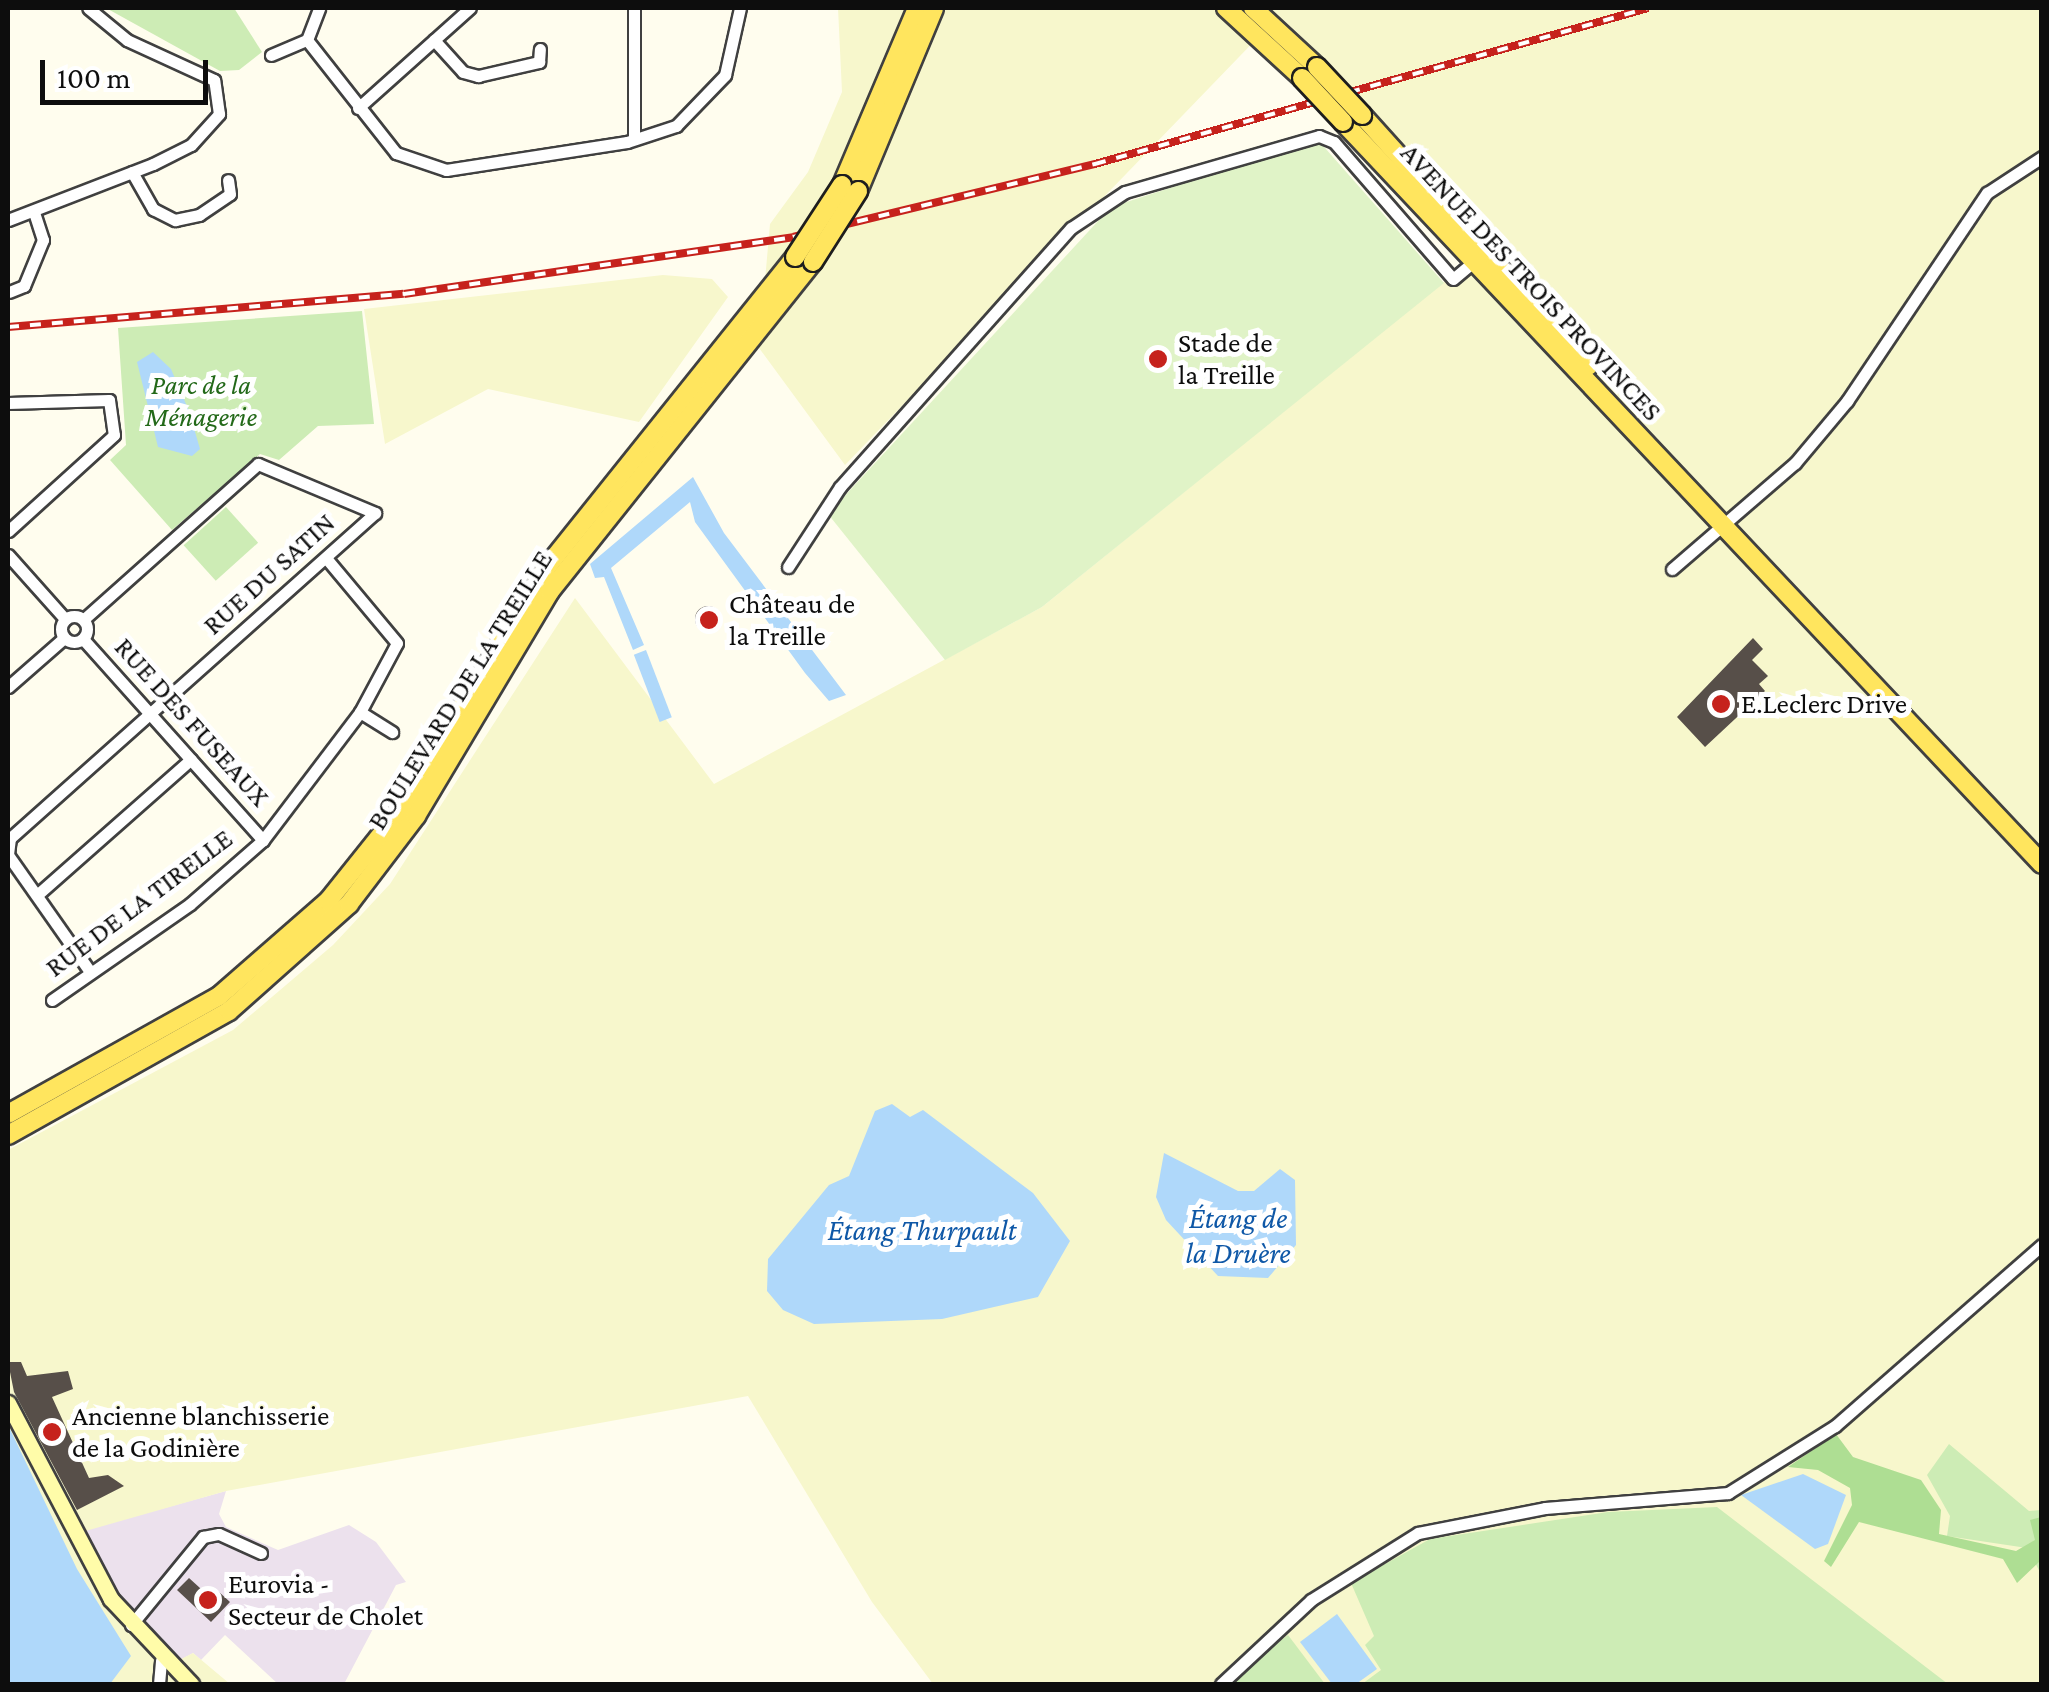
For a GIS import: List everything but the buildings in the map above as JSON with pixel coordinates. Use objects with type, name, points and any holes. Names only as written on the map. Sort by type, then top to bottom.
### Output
[{"type":"main road","name":"BOULEVARD DE LA TREILLE","points":[[850,188],[917,8]]},
{"type":"main road","name":"BOULEVARD DE LA TREILLE","points":[[8,1135],[229,1011],[349,904],[416,816],[550,590],[804,260],[850,188],[934,8]]},
{"type":"main road","points":[[1226,8],[1309,73]]},
{"type":"main road","points":[[1253,8],[1309,73]]},
{"type":"main road","name":"AVENUE DES TROIS PROVINCES","points":[[1309,73],[1362,115],[1479,238],[1680,479]]},
{"type":"main road","name":"AVENUE DES TROIS PROVINCES","points":[[1309,73],[1343,122],[2042,864]]},
{"type":"main road","name":"BOULEVARD DE LA TREILLE","points":[[8,1114],[218,996],[328,901],[396,816],[546,568],[804,260]]},
{"type":"main road","points":[[8,1403],[82,1553],[131,1625],[162,1660],[191,1684]]},
{"type":"street","points":[[8,220],[132,172],[210,130],[220,88],[206,74],[127,40],[88,8]]},
{"type":"street","points":[[271,54],[307,40],[320,8]]},
{"type":"street","points":[[358,108],[470,8]]},
{"type":"street","points":[[634,8],[634,140]]},
{"type":"street","points":[[307,40],[358,108],[405,160],[437,170],[634,140],[676,126],[710,96],[735,51],[740,8]]},
{"type":"street","points":[[434,40],[463,72],[478,76],[539,62],[540,49]]},
{"type":"street","points":[[788,568],[840,487],[1071,228],[1125,192],[1319,136],[1334,142],[1453,279],[1482,254],[1479,238]]},
{"type":"street","points":[[1672,568],[1796,464],[1847,401],[1987,193],[2042,157]]},
{"type":"street","points":[[132,172],[153,209],[176,220],[199,215],[230,194],[228,180]]},
{"type":"street","points":[[9,292],[24,286],[43,240],[34,212]]},
{"type":"street","points":[[8,403],[109,400],[114,435],[8,532]]},
{"type":"street","name":"RUE DU SATIN","points":[[84,619],[258,464],[375,513],[10,838],[8,854],[88,969]]},
{"type":"street","points":[[8,555],[65,619],[64,638]]},
{"type":"street","name":"RUE DE LA TIRELLE","points":[[52,1000],[88,969],[156,929],[264,840],[360,712],[397,642],[326,558]]},
{"type":"street","points":[[8,687],[64,638],[84,639],[84,619],[65,619]]},
{"type":"street","name":"RUE DES FUSEAUX","points":[[84,639],[264,840]]},
{"type":"street","points":[[360,712],[392,732]]},
{"type":"street","points":[[37,895],[192,759]]},
{"type":"street","points":[[1221,1684],[1311,1600],[1418,1534],[1545,1508],[1728,1492],[1835,1426],[2042,1245]]},
{"type":"street","points":[[131,1625],[203,1537],[218,1534],[261,1553]]},
{"type":"street","points":[[159,1684],[162,1660]]},
{"type":"shaded area","points":[[226,1491],[219,1514],[226,1527],[278,1550],[349,1525],[376,1542],[406,1582],[396,1585],[344,1684],[278,1684],[225,1635],[201,1660],[193,1653],[179,1661],[122,1598],[81,1531]]},
{"type":"green space","points":[[106,8],[234,8],[262,52],[239,70],[220,71]]},
{"type":"green space","points":[[838,8],[2041,8],[2041,1684],[933,1684],[872,1602],[748,1396],[226,1491],[82,1532],[122,1598],[179,1660],[193,1653],[230,1684],[8,1684],[8,1150],[233,1030],[333,945],[390,884],[575,598],[714,784],[1042,607],[1467,263],[1267,28],[845,465],[759,348],[770,224],[808,172],[842,92]]},
{"type":"green space","name":"Stade de la Treille","points":[[1318,140],[1444,283],[1042,607],[945,660],[828,514],[1111,207]]},
{"type":"green space","points":[[663,275],[712,279],[728,297],[639,422],[488,389],[385,444],[364,309]]},
{"type":"green space","name":"Parc de la Ménagerie","points":[[362,311],[374,424],[318,426],[279,460],[260,454],[172,530],[110,460],[126,445],[118,328]]},
{"type":"green space","points":[[226,507],[258,543],[216,581],[184,545]]},
{"type":"green space","points":[[1836,1434],[1853,1457],[1921,1480],[1941,1510],[1939,1534],[2016,1551],[2035,1540],[2030,1520],[2041,1517],[2041,1560],[2017,1583],[2003,1559],[1859,1522],[1831,1567],[1824,1561],[1852,1505],[1850,1488],[1818,1470],[1788,1467]]},
{"type":"green space","points":[[1949,1444],[2029,1511],[2041,1510],[2041,1574],[2027,1548],[1947,1536],[1950,1516],[1927,1475]]},
{"type":"green space","points":[[1717,1507],[1948,1684],[1362,1684],[1381,1670],[1365,1645],[1374,1636],[1351,1583],[1430,1539],[1608,1512]]},
{"type":"green space","points":[[1288,1635],[1325,1684],[1231,1684],[1248,1665]]},
{"type":"water","points":[[153,352],[171,369],[189,411],[200,449],[192,456],[158,447],[137,362]]},
{"type":"water","points":[[693,477],[724,533],[846,695],[829,701],[805,673],[695,522],[690,502],[611,568],[644,645],[633,650],[604,577],[595,578],[590,564]]},
{"type":"water","points":[[646,650],[672,717],[660,722],[634,655]]},
{"type":"water","name":"Étang Thurpault","points":[[892,1104],[910,1117],[923,1110],[1033,1193],[1070,1241],[1038,1297],[942,1319],[814,1324],[783,1310],[767,1291],[768,1259],[829,1185],[849,1176],[875,1111]]},
{"type":"water","name":"Étang de la Druère","points":[[1164,1153],[1238,1191],[1254,1191],[1280,1169],[1295,1180],[1296,1245],[1268,1278],[1218,1276],[1166,1220],[1156,1197]]},
{"type":"water","points":[[8,1425],[77,1569],[131,1656],[110,1684],[8,1684]]},
{"type":"water","points":[[1803,1474],[1846,1495],[1828,1544],[1815,1549],[1741,1495]]},
{"type":"water","points":[[1337,1614],[1377,1669],[1356,1684],[1332,1684],[1300,1642]]},
{"type":"railway","points":[[8,327],[404,294],[793,237],[1095,164],[1648,8]]},
{"type":"place","name":"Stade de la Treille","points":[[1158,359]]},
{"type":"place","name":"Château de la Treille","points":[[709,620]]},
{"type":"place","name":"E.Leclerc Drive","points":[[1721,704]]},
{"type":"place","name":"Ancienne blanchisserie de la Godinière","points":[[52,1432]]},
{"type":"place","name":"Eurovia - Secteur de Cholet","points":[[208,1600]]}]
